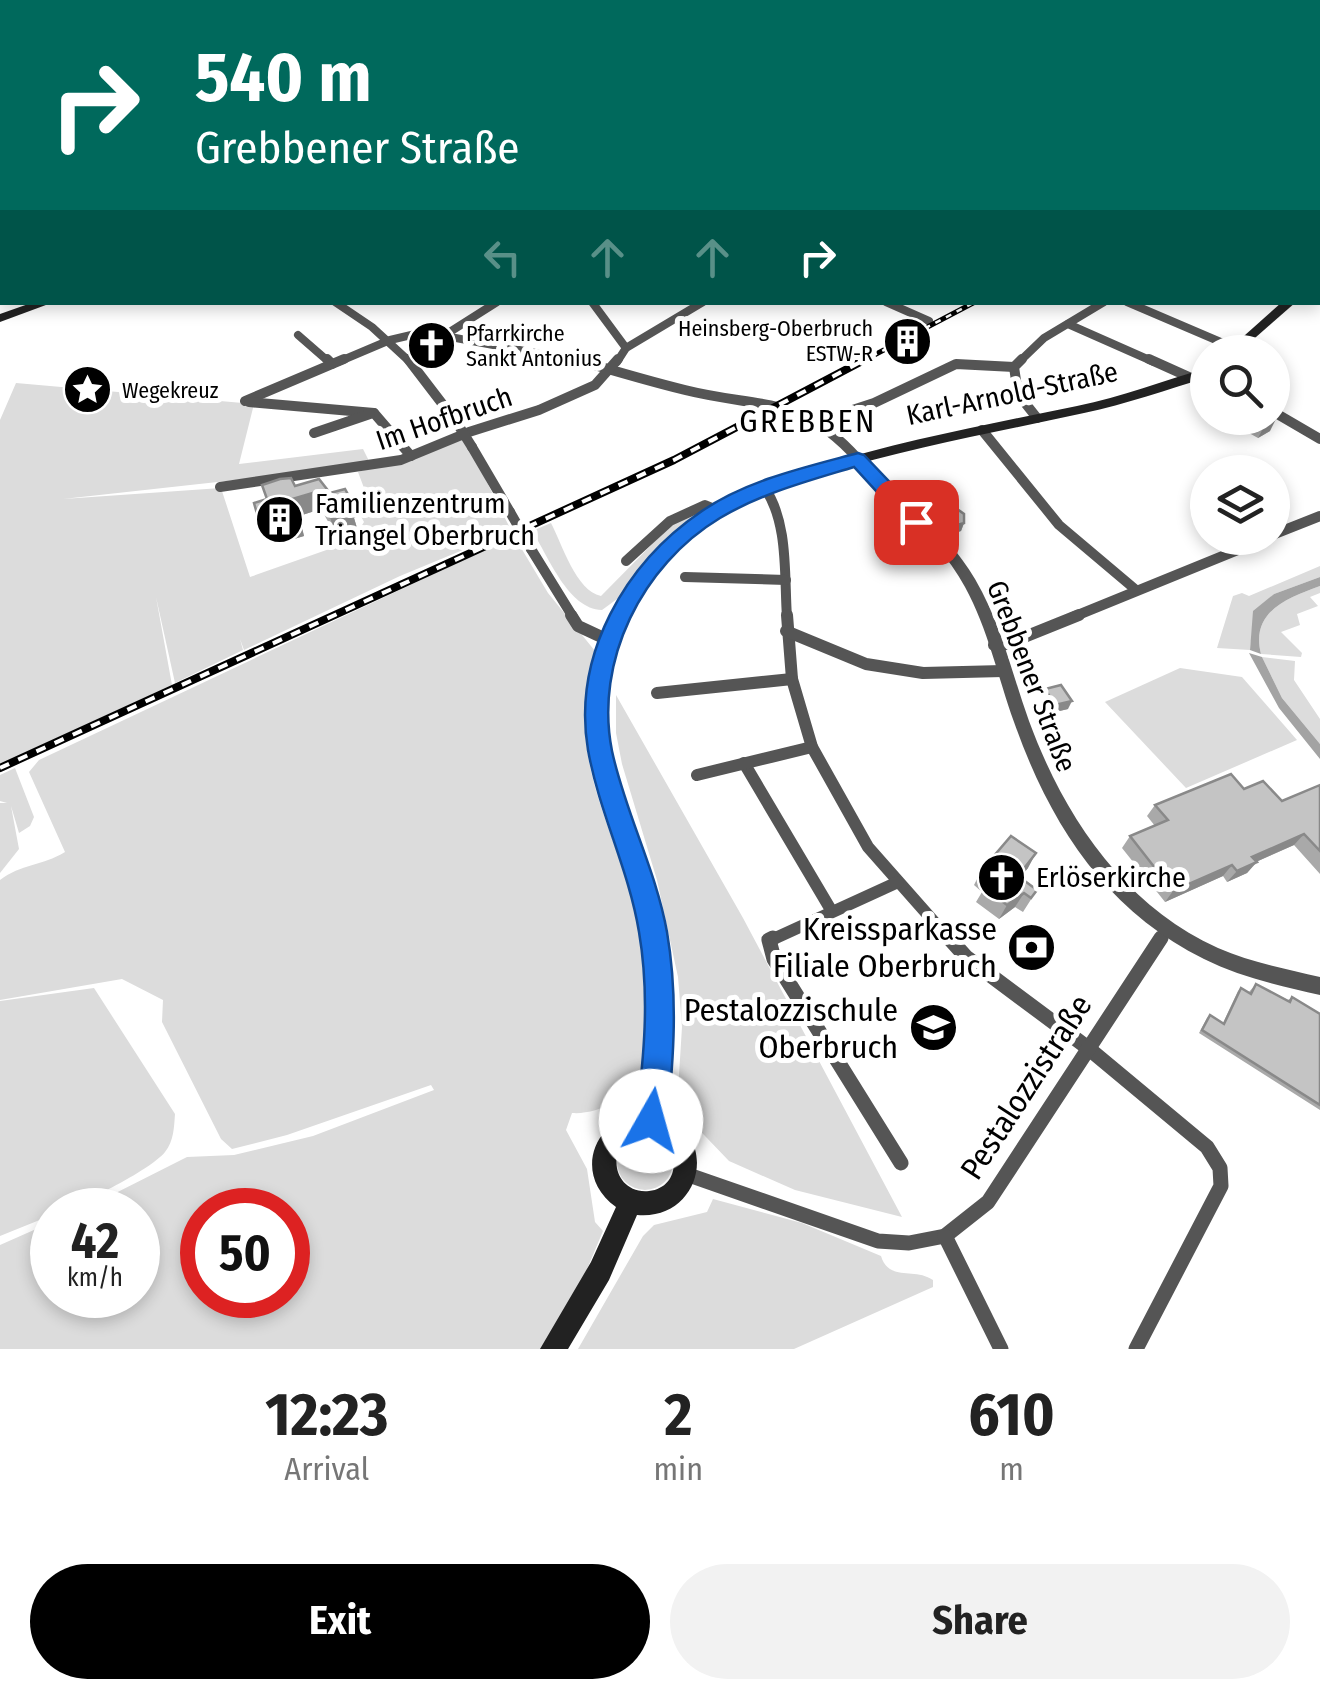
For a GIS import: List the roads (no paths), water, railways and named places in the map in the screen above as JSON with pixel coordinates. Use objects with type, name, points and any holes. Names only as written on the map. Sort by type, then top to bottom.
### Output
[{"type":"main road","points":[[0,318],[39,305]]},
{"type":"main road","points":[[1253,335],[1287,305]]},
{"type":"main road","name":"Karl-Arnold-Straße","points":[[651,1121],[661,1044],[653,930],[600,751],[597,714],[608,640],[630,598],[665,550],[717,510],[764,488],[858,459],[1113,402],[1189,378]]},
{"type":"main road","points":[[651,1121],[668,1128],[680,1144],[683,1173],[665,1199],[647,1206],[630,1203],[612,1186],[606,1157],[615,1135],[624,1126],[651,1121]]},
{"type":"main road","points":[[553,1349],[600,1272],[630,1203]]},
{"type":"street","points":[[339,305],[390,340],[422,370],[578,626],[608,640]]},
{"type":"street","name":"Grebbener Straße","points":[[445,335],[491,305]]},
{"type":"street","points":[[594,305],[626,348],[698,305]]},
{"type":"street","points":[[893,305],[930,321]]},
{"type":"street","points":[[820,421],[874,402],[956,364],[1014,366],[1044,338],[1099,305]]},
{"type":"street","points":[[1135,305],[1200,335]]},
{"type":"street","points":[[1068,324],[1189,378]]},
{"type":"street","name":"Grebbener Straße","points":[[374,413],[245,401],[390,340],[424,332],[552,353],[688,392],[792,409],[820,421],[963,572],[1053,800],[1098,870],[1166,930],[1247,969],[1320,986]]},
{"type":"street","points":[[298,336],[332,364]]},
{"type":"street","name":"Im Hofbruch","points":[[220,486],[369,468],[411,456],[596,385],[626,348]]},
{"type":"street","points":[[1014,366],[1018,394],[1037,418]]},
{"type":"street","points":[[314,433],[374,413],[411,456]]},
{"type":"street","points":[[1290,422],[1320,439]]},
{"type":"street","points":[[982,430],[1060,525],[1136,590]]},
{"type":"street","points":[[764,488],[774,501],[780,527],[792,679],[812,747],[868,847],[966,958],[1088,1048],[1207,1147],[1220,1168],[1221,1186],[1136,1349]]},
{"type":"street","name":"Karl-Arnold-Straße","points":[[626,561],[682,513],[704,506],[717,510]]},
{"type":"street","points":[[1290,528],[1320,516]]},
{"type":"street","points":[[994,645],[1008,644],[1223,555]]},
{"type":"street","points":[[685,577],[786,580]]},
{"type":"street","points":[[786,631],[866,664],[923,672],[1003,671]]},
{"type":"street","points":[[657,692],[792,679]]},
{"type":"street","points":[[697,775],[812,747]]},
{"type":"street","points":[[744,763],[831,910]]},
{"type":"street","points":[[898,882],[769,940],[774,959],[901,1164]]},
{"type":"street","name":"Pestalozzistraße","points":[[945,1236],[988,1202],[1166,930]]},
{"type":"street","points":[[683,1173],[878,1241],[910,1244],[945,1236],[1002,1349]]},
{"type":"railway","points":[[861,362],[969,305]]},
{"type":"railway","points":[[0,768],[674,460],[866,359]]},
{"type":"place","name":"Heinsberg-Oberbruch ESTW-R","points":[[908,341]]},
{"type":"place","name":"Pfarrkirche Sankt Antonius","points":[[431,346]]},
{"type":"place","name":"Wegekreuz","points":[[87,390]]},
{"type":"place","name":"Familienzentrum Triangel Oberbruch","points":[[280,519]]},
{"type":"place","name":"Erlöserkirche","points":[[1001,877]]},
{"type":"place","name":"Kreissparkasse Filiale Oberbruch","points":[[1032,947]]},
{"type":"place","name":"Pestalozzischule Oberbruch","points":[[933,1028]]},
{"type":"district","name":"GREBBEN","points":[[808,421]]}]
